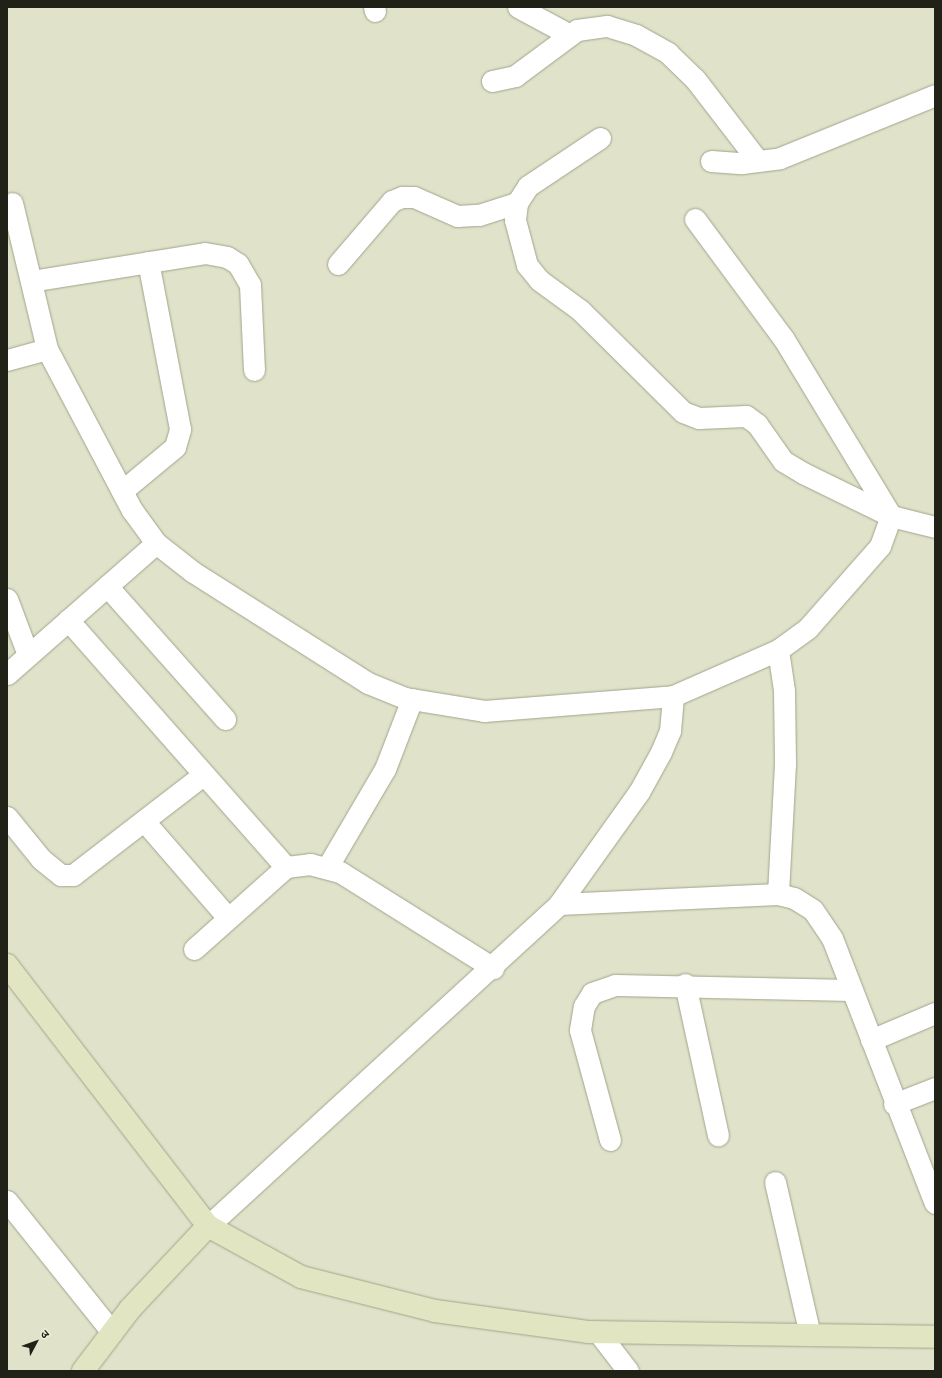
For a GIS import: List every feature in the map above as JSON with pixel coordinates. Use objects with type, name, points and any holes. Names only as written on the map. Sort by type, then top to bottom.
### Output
[{"type":"street","points":[[518,7],[570,35]]},
{"type":"street","points":[[492,81],[515,76],[570,35],[589,26],[607,26],[636,35],[668,53],[728,118],[758,162]]},
{"type":"street","points":[[711,161],[758,162],[780,158],[935,95]]},
{"type":"street","points":[[600,138],[528,186],[517,203],[515,220],[527,265],[535,275],[580,310],[683,412],[698,418],[746,416],[757,424],[783,461],[891,516],[935,527]]},
{"type":"street","points":[[338,264],[392,202],[402,197],[414,197],[457,216],[479,215],[517,203]]},
{"type":"street","points":[[12,203],[47,349],[122,492],[156,543],[193,572],[368,683],[412,699],[484,711],[673,696],[778,650],[808,628],[856,577],[880,546],[891,516]]},
{"type":"street","points":[[695,219],[783,338],[891,516]]},
{"type":"street","points":[[31,281],[205,253],[227,257],[238,264],[250,285],[254,370]]},
{"type":"street","points":[[122,492],[175,447],[180,429],[148,262]]},
{"type":"street","points":[[7,360],[47,349]]},
{"type":"street","points":[[7,674],[156,543]]},
{"type":"street","points":[[107,586],[225,719]]},
{"type":"street","points":[[7,599],[28,655]]},
{"type":"street","points":[[68,620],[286,867]]},
{"type":"street","points":[[778,650],[784,690],[785,764],[778,894]]},
{"type":"street","points":[[83,1371],[112,1332],[208,1226],[341,1100],[493,968],[559,904],[639,792],[661,752],[670,731],[673,696]]},
{"type":"street","points":[[328,866],[385,769],[412,699]]},
{"type":"street","points":[[7,817],[41,859],[61,875],[81,872],[204,774]]},
{"type":"street","points":[[144,821],[228,918]]},
{"type":"street","points":[[194,949],[286,867],[328,866],[493,968]]},
{"type":"street","points":[[559,904],[778,894],[794,898],[813,910],[832,938],[894,1104],[935,1203]]},
{"type":"street","points":[[7,965],[208,1226],[301,1277],[435,1311],[598,1332],[935,1337]]},
{"type":"street","points":[[610,1140],[580,1030],[584,1006],[592,993],[615,985],[686,984],[852,990]]},
{"type":"street","points":[[686,984],[718,1135]]},
{"type":"street","points":[[871,1040],[935,1013]]},
{"type":"street","points":[[894,1104],[935,1088]]},
{"type":"street","points":[[775,1182],[810,1335]]},
{"type":"street","points":[[7,1200],[112,1332]]},
{"type":"street","points":[[598,1332],[628,1371]]}]
